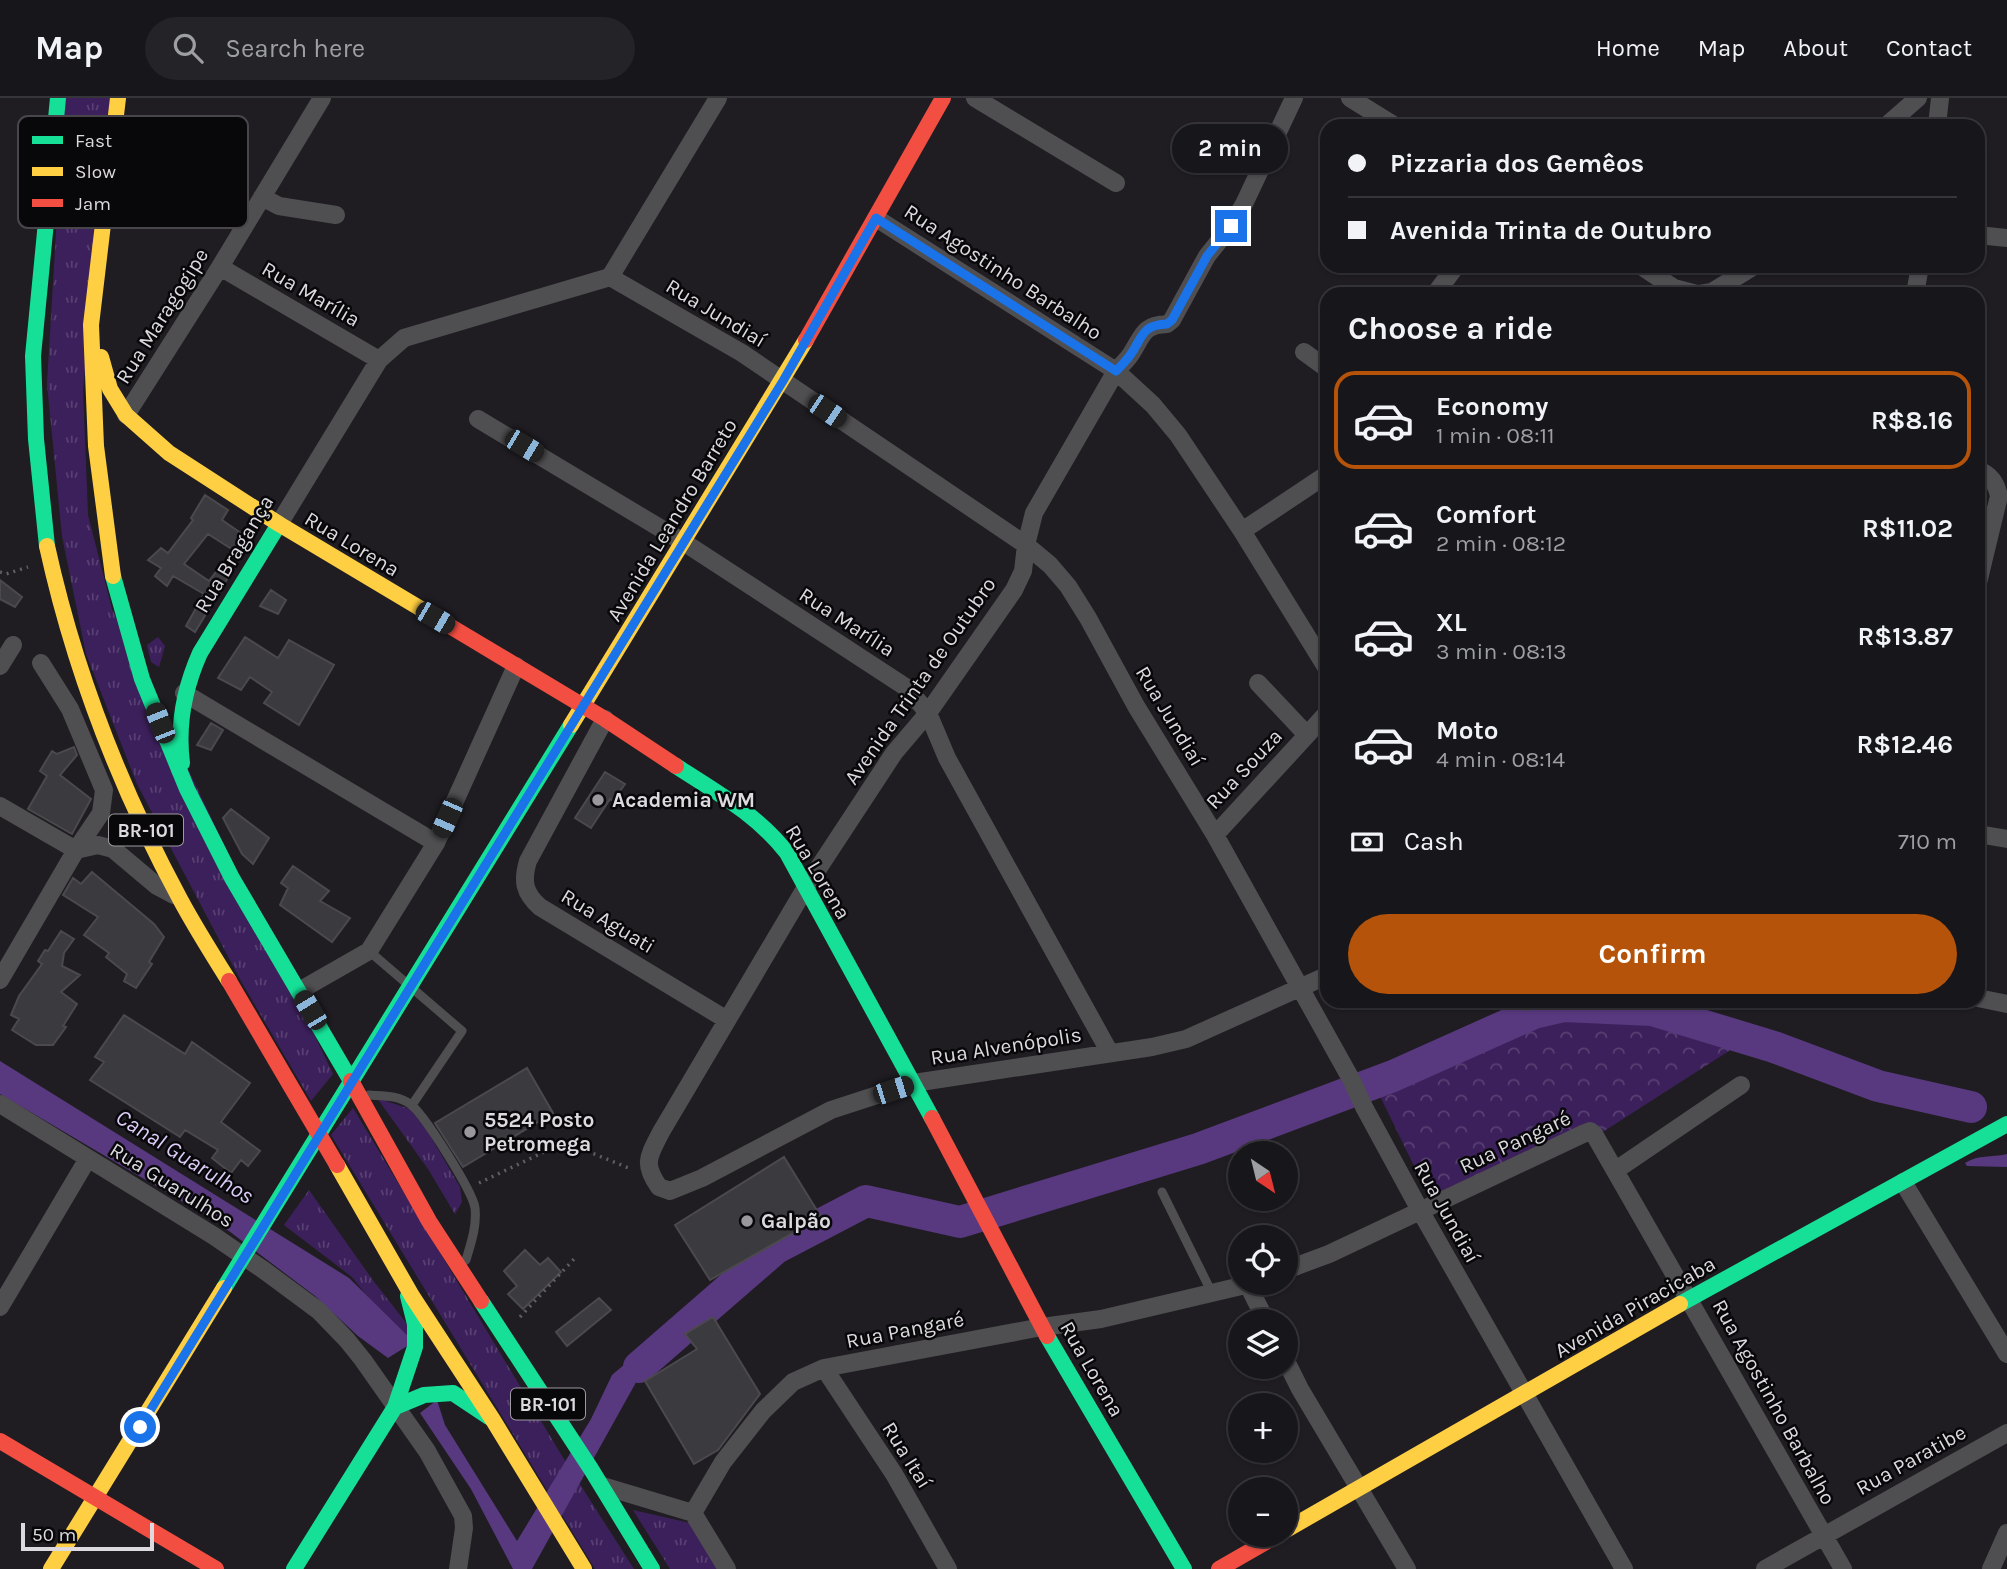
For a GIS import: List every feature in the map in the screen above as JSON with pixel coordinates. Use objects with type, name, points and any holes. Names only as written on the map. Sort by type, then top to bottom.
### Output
[{"type":"main road","name":"BR-101","points":[[56,116],[58,98]]},
{"type":"main road","name":"BR-101","points":[[115,116],[117,98]]},
{"type":"main road","name":"Avenida Leandro Barreto","points":[[51,1569],[783,381],[943,98]]},
{"type":"main road","name":"BR-101","points":[[44,228],[33,356],[36,439],[46,540],[59,600],[87,691],[145,830],[180,899],[404,1280],[584,1569]]},
{"type":"main road","name":"BR-101","points":[[102,228],[91,325],[96,446],[112,572],[142,679],[187,789],[232,878],[429,1220],[652,1569]]},
{"type":"main road","name":"Rua Lorena","points":[[94,296],[100,352],[110,389],[126,415],[169,453],[279,524],[605,719],[744,810],[771,832],[787,853],[914,1083],[1042,1327],[1184,1569]]},
{"type":"main road","name":"Rua Bragança","points":[[187,789],[181,758],[184,692],[200,653],[279,524]]},
{"type":"main road","name":"Avenida Piracicaba","points":[[1298,1523],[1690,1299],[2007,1124]]},
{"type":"main road","points":[[404,1280],[415,1324],[415,1348],[408,1369],[411,1395]]},
{"type":"main road","points":[[294,1569],[395,1407],[411,1395],[453,1393],[493,1420]]},
{"type":"main road","points":[[0,1441],[216,1569]]},
{"type":"main road","points":[[1219,1569],[1257,1547]]},
{"type":"street","name":"Rua Maragogipe","points":[[248,220],[322,98]]},
{"type":"street","points":[[379,360],[404,338],[610,277],[718,98]]},
{"type":"street","points":[[975,98],[1116,183]]},
{"type":"street","name":"Avenida Trinta de Outubro","points":[[656,1183],[648,1166],[648,1158],[727,1020],[806,887],[894,753],[928,713],[1014,590],[1023,571],[1034,513],[1116,371],[1145,331],[1172,320],[1207,256],[1231,226],[1294,98]]},
{"type":"street","points":[[1350,98],[1384,119]]},
{"type":"street","points":[[1894,119],[1918,98]]},
{"type":"street","points":[[1938,119],[1940,98]]},
{"type":"street","points":[[262,197],[279,206],[336,215]]},
{"type":"street","name":"Rua Agostinho Barbalho","points":[[876,218],[1116,371],[1153,405],[1178,436],[1242,531],[1320,657]]},
{"type":"street","name":"Rua Maragogipe","points":[[126,415],[243,228]]},
{"type":"street","points":[[1985,236],[2007,238]]},
{"type":"street","name":"Rua Marília","points":[[220,267],[379,360]]},
{"type":"street","points":[[1651,273],[1672,287]]},
{"type":"street","points":[[1720,287],[1743,273]]},
{"type":"street","name":"Rua Jundiaí","points":[[610,277],[742,353],[1026,545],[1050,565],[1068,586],[1136,706],[1215,835],[1351,1079],[1421,1212],[1624,1569]]},
{"type":"street","points":[[1304,352],[1320,364]]},
{"type":"street","name":"Rua Bragança","points":[[279,524],[379,360]]},
{"type":"street","name":"Rua Marília","points":[[478,419],[685,542],[907,688],[928,713],[947,758],[1110,1053]]},
{"type":"street","points":[[1985,473],[1996,483],[1999,496],[1985,554]]},
{"type":"street","points":[[1242,531],[1320,479]]},
{"type":"street","points":[[0,666],[13,645]]},
{"type":"street","points":[[0,980],[76,850],[101,813],[104,790],[70,709],[41,663]]},
{"type":"street","points":[[299,991],[369,951],[436,843],[516,666]]},
{"type":"street","name":"Rua Souza","points":[[1258,683],[1307,735]]},
{"type":"street","points":[[184,692],[436,843]]},
{"type":"street","name":"Rua Aguati","points":[[605,719],[528,861],[523,876],[524,888],[540,907],[727,1020]]},
{"type":"street","name":"Rua Souza","points":[[1215,835],[1320,720]]},
{"type":"street","points":[[0,806],[76,850],[98,845],[113,849],[157,886],[180,899]]},
{"type":"street","points":[[1985,835],[2007,839]]},
{"type":"street","name":"Rua Alvenópolis","points":[[656,1183],[670,1191],[680,1188],[831,1110],[914,1083],[1152,1047],[1186,1039],[1320,979]]},
{"type":"street","points":[[1985,999],[2007,1004]]},
{"type":"street","points":[[1616,1170],[1741,1084]]},
{"type":"street","name":"Rua Guarulhos","points":[[0,1104],[214,1236],[319,1311],[347,1340],[427,1451],[463,1516],[464,1528],[458,1569]]},
{"type":"street","name":"Rua Pangaré","points":[[1298,1266],[1421,1212],[1590,1131],[1603,1147]]},
{"type":"street","name":"Rua Agostinho Barbalho","points":[[1603,1147],[1843,1569]]},
{"type":"street","points":[[0,1307],[87,1160]]},
{"type":"street","points":[[1903,1182],[2007,1354]]},
{"type":"street","name":"Rua Pangaré","points":[[693,1513],[723,1462],[764,1411],[793,1382],[824,1368],[1042,1327],[1101,1319],[1228,1289]]},
{"type":"street","name":"Rua Itaí","points":[[824,1368],[894,1474],[948,1569]]},
{"type":"street","points":[[1295,1379],[1407,1569]]},
{"type":"street","name":"Rua Paratibe","points":[[1765,1569],[2007,1433]]},
{"type":"street","points":[[601,1486],[693,1513],[727,1569]]},
{"type":"street","points":[[1991,1569],[2007,1533]]},
{"type":"lane","points":[[369,951],[462,1031],[412,1105]]},
{"type":"lane","points":[[358,1095],[396,1097],[412,1105],[462,1176],[475,1205],[474,1231],[463,1272]]},
{"type":"lane","points":[[1162,1192],[1212,1293]]},
{"type":"path","points":[[467,1189],[565,1142],[656,1183]]},
{"type":"path","points":[[504,1334],[575,1258]]},
{"type":"green space","points":[[64,98],[110,98],[108,116],[63,116]]},
{"type":"green space","points":[[56,228],[98,228],[83,390],[88,515],[112,609],[333,1074],[311,1101],[241,981],[137,784],[86,654],[62,536],[47,384]]},
{"type":"green space","points":[[158,637],[165,646],[159,667],[151,662],[147,645]]},
{"type":"green space","points":[[1534,1013],[1647,1024],[1732,1049],[1598,1135],[1431,1201],[1379,1094]]},
{"type":"green space","points":[[377,1098],[410,1109],[428,1132],[460,1187],[462,1202],[455,1214],[428,1169]]},
{"type":"green space","points":[[353,1108],[562,1456],[634,1569],[595,1569],[331,1135]]},
{"type":"green space","points":[[309,1190],[407,1324],[410,1338],[367,1296],[352,1277],[284,1225]]},
{"type":"green space","points":[[633,1510],[690,1523],[718,1569],[670,1569]]},
{"type":"shaded area","name":"Canal Guarulhos","points":[[0,1061],[349,1278],[412,1343],[388,1358],[358,1336],[315,1296],[217,1222],[0,1094]]},
{"type":"shaded area","points":[[2007,1154],[2007,1167],[1967,1166],[1965,1163],[1980,1157]]},
{"type":"shaded area","points":[[666,1329],[673,1344],[639,1377],[532,1569],[513,1569],[471,1489],[420,1413],[437,1400],[445,1425],[517,1541],[591,1419],[612,1375]]},
{"type":"building","points":[[205,495],[228,510],[222,520],[251,540],[241,555],[208,534],[184,564],[209,581],[221,565],[232,571],[195,632],[186,626],[204,594],[173,576],[167,586],[155,576],[161,568],[148,560],[161,548],[168,553],[193,520],[191,518]]},
{"type":"building","points":[[0,580],[22,597],[15,607],[0,599]]},
{"type":"building","points":[[271,590],[286,600],[278,614],[260,606]]},
{"type":"building","points":[[245,637],[278,658],[289,640],[334,665],[299,725],[264,703],[272,692],[250,677],[241,690],[218,678]]},
{"type":"building","points":[[211,723],[223,730],[211,750],[197,745]]},
{"type":"building","points":[[74,747],[77,755],[60,775],[91,799],[72,834],[28,809],[47,776],[40,771],[52,751],[57,754]]},
{"type":"building","name":"Academia WM","points":[[605,772],[625,784],[613,801],[610,799],[591,828],[575,818]]},
{"type":"building","points":[[231,809],[269,838],[253,864],[242,854],[223,818]]},
{"type":"building","points":[[293,866],[329,891],[320,901],[350,918],[332,942],[280,905],[288,888],[281,883]]},
{"type":"building","points":[[92,872],[154,924],[164,937],[149,962],[152,964],[136,988],[124,981],[127,974],[106,957],[109,953],[84,935],[98,917],[63,895],[73,878],[81,884]]},
{"type":"building","points":[[61,931],[74,939],[64,953],[62,966],[80,975],[61,992],[77,1004],[63,1026],[66,1027],[53,1045],[36,1045],[12,1030],[19,1019],[11,1015],[19,996],[42,964],[38,961]]},
{"type":"building","points":[[124,1015],[185,1054],[192,1042],[250,1083],[221,1122],[260,1151],[248,1166],[241,1160],[231,1173],[212,1158],[218,1150],[185,1130],[180,1137],[90,1080],[104,1062],[95,1057]]},
{"type":"building","points":[[527,1068],[553,1113],[463,1167],[435,1123]]},
{"type":"building","name":"Galpão","points":[[784,1157],[821,1217],[710,1280],[675,1225]]},
{"type":"building","points":[[525,1250],[540,1265],[548,1258],[561,1272],[523,1309],[508,1294],[517,1286],[504,1271]]},
{"type":"building","points":[[599,1298],[611,1310],[567,1346],[556,1332]]},
{"type":"building","points":[[713,1317],[760,1394],[718,1450],[694,1464],[645,1381],[697,1349],[685,1334]]},
{"type":"waterway","points":[[639,1367],[776,1248],[866,1201],[960,1222],[1198,1149],[1393,1076],[1534,1013],[1555,1008]]},
{"type":"waterway","points":[[1608,1008],[1652,1010],[1774,1047],[1878,1086],[1971,1107]]},
{"type":"traffic: fast","points":[[56,116],[58,98]]},
{"type":"traffic: fast","points":[[45,228],[33,356],[36,439],[47,546]]},
{"type":"traffic: fast","points":[[182,763],[181,721],[194,666],[279,524]]},
{"type":"traffic: fast","points":[[113,576],[142,679],[187,789],[232,878],[351,1081]]},
{"type":"traffic: fast","points":[[224,1288],[571,725]]},
{"type":"traffic: fast","points":[[676,766],[750,816],[776,839],[787,853],[932,1118]]},
{"type":"traffic: fast","points":[[1680,1304],[2007,1124]]},
{"type":"traffic: fast","points":[[294,1569],[395,1407],[415,1347],[415,1324],[408,1296]]},
{"type":"traffic: fast","points":[[481,1301],[591,1469],[652,1569]]},
{"type":"traffic: fast","points":[[1047,1336],[1184,1569]]},
{"type":"traffic: fast","points":[[395,1407],[424,1395],[453,1393],[489,1417]]},
{"type":"traffic: slow","points":[[116,116],[118,98]]},
{"type":"traffic: slow","points":[[103,228],[91,325],[96,446],[113,576]]},
{"type":"traffic: slow","points":[[571,725],[806,340]]},
{"type":"traffic: slow","points":[[101,357],[110,389],[126,415],[169,453],[279,524],[448,625]]},
{"type":"traffic: slow","points":[[47,546],[85,682],[119,771],[158,857],[229,981]]},
{"type":"traffic: slow","points":[[337,1165],[412,1296],[493,1420],[584,1569]]},
{"type":"traffic: slow","points":[[51,1569],[224,1288]]},
{"type":"traffic: slow","points":[[1298,1523],[1680,1304]]},
{"type":"traffic: jam","points":[[806,340],[943,98]]},
{"type":"traffic: jam","points":[[448,625],[605,719],[676,766]]},
{"type":"traffic: jam","points":[[229,981],[337,1165]]},
{"type":"traffic: jam","points":[[351,1081],[429,1221],[481,1301]]},
{"type":"traffic: jam","points":[[932,1118],[1047,1336]]},
{"type":"traffic: jam","points":[[0,1441],[216,1569]]},
{"type":"traffic: jam","points":[[1219,1569],[1257,1547]]},
{"type":"place","name":"Academia WM","points":[[598,800]]},
{"type":"place","name":"5524 Posto Petromega","points":[[470,1132]]},
{"type":"place","name":"Galpão","points":[[747,1221]]},
{"type":"route","points":[[140,1427],[685,542],[783,381],[876,218],[1116,371],[1149,327],[1167,324],[1172,320],[1207,256],[1231,226]]}]
